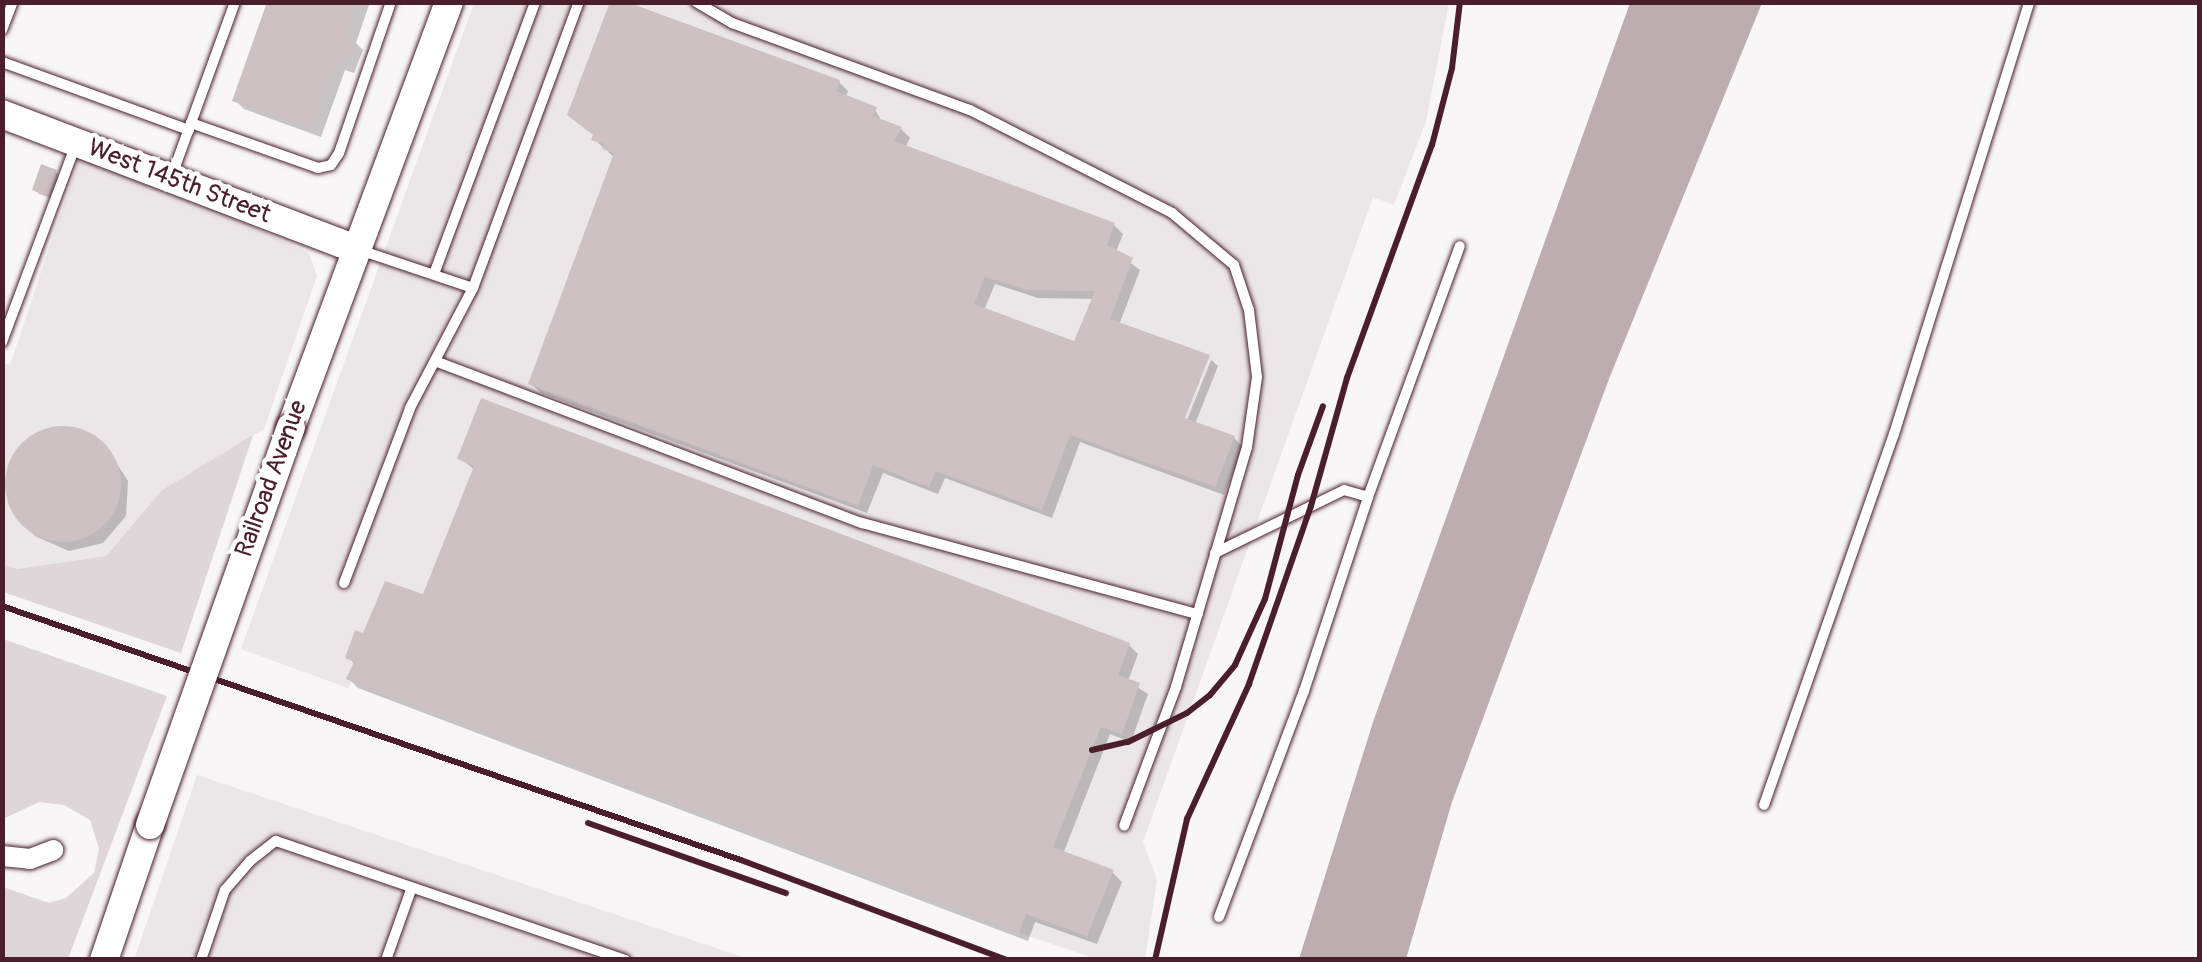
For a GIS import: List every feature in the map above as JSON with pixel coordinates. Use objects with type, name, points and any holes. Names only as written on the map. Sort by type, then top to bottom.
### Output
[{"type":"street","name":"Railroad Avenue","points":[[104,960],[291,427],[449,2]]},
{"type":"street","name":"West 145th Street","points":[[2,114],[356,249]]},
{"type":"street","points":[[2,856],[30,859],[53,850]]},
{"type":"lane","points":[[2,30],[12,2]]},
{"type":"lane","points":[[171,178],[234,2]]},
{"type":"lane","points":[[2,62],[318,168],[330,166],[339,153],[391,2]]},
{"type":"lane","points":[[434,274],[535,2]]},
{"type":"lane","points":[[344,583],[410,408],[473,288],[579,2]]},
{"type":"lane","points":[[696,2],[732,23],[970,110],[1172,213],[1234,265],[1249,310],[1257,376],[1247,447],[1198,614],[1124,826]]},
{"type":"lane","points":[[1764,805],[1894,434],[2029,2]]},
{"type":"lane","points":[[2,342],[76,143]]},
{"type":"lane","points":[[1219,917],[1304,691],[1368,497],[1460,246]]},
{"type":"lane","points":[[356,249],[473,288]]},
{"type":"lane","points":[[435,361],[862,523],[1198,614]]},
{"type":"lane","points":[[1216,553],[1344,490],[1368,497]]},
{"type":"lane","points":[[202,960],[225,890],[250,861],[276,841],[624,960]]},
{"type":"lane","points":[[386,960],[412,888]]},
{"type":"shaded area","points":[[474,3],[1449,3],[1426,121],[1394,205],[1373,197],[1143,842],[1157,880],[1145,959],[1097,959],[1019,933],[352,681],[348,688],[241,649]]},
{"type":"shaded area","points":[[1630,3],[1762,3],[1609,379],[1452,802],[1406,959],[1299,959],[1373,722]]},
{"type":"shaded area","points":[[79,159],[211,207],[309,253],[317,276],[264,429],[162,490],[106,556],[17,569],[3,564],[3,363],[10,365]]},
{"type":"shaded area","points":[[253,435],[181,653],[3,592],[3,564],[17,569],[106,556],[162,490]]},
{"type":"shaded area","points":[[3,639],[167,696],[68,959],[3,959],[3,887],[49,903],[66,898],[94,873],[99,849],[90,820],[64,805],[39,802],[3,819]]},
{"type":"shaded area","points":[[197,775],[749,959],[134,960]]},
{"type":"building","points":[[267,2],[358,2],[346,36],[355,39],[345,66],[336,62],[312,129],[232,101]]},
{"type":"building","points":[[610,2],[627,2],[840,80],[836,91],[877,107],[873,116],[902,127],[894,141],[1115,223],[1107,245],[1133,258],[1110,319],[1210,355],[1185,418],[1235,436],[1215,487],[1070,435],[1042,510],[936,471],[929,487],[873,465],[858,506],[528,384],[614,153],[602,149],[604,144],[591,140],[593,135],[567,115]],"holes":[[[985,277],[1027,290],[1095,291],[1074,341],[974,304]]]},
{"type":"building","points":[[41,164],[57,170],[47,196],[32,190]]},
{"type":"building","points":[[481,398],[1130,643],[1118,675],[1140,683],[1122,734],[1101,727],[1053,847],[1114,870],[1087,936],[1026,914],[1019,933],[346,679],[354,662],[345,658],[355,630],[363,633],[385,581],[423,594],[474,466],[457,459]]},
{"type":"building","points":[[63,426],[85,430],[104,443],[117,462],[121,484],[117,506],[104,525],[85,538],[63,542],[41,538],[22,525],[9,506],[5,484],[9,462],[22,443],[41,430]]},
{"type":"railway","points":[[1155,960],[1187,819],[1249,684],[1311,506],[1347,378],[1432,145],[1452,68],[1460,2]]},
{"type":"railway","points":[[1092,750],[1128,742],[1187,713],[1210,695],[1235,665],[1265,599],[1298,475],[1323,406]]},
{"type":"railway","points":[[2,606],[741,860],[1007,960]]},
{"type":"railway","points":[[588,823],[786,893]]}]
